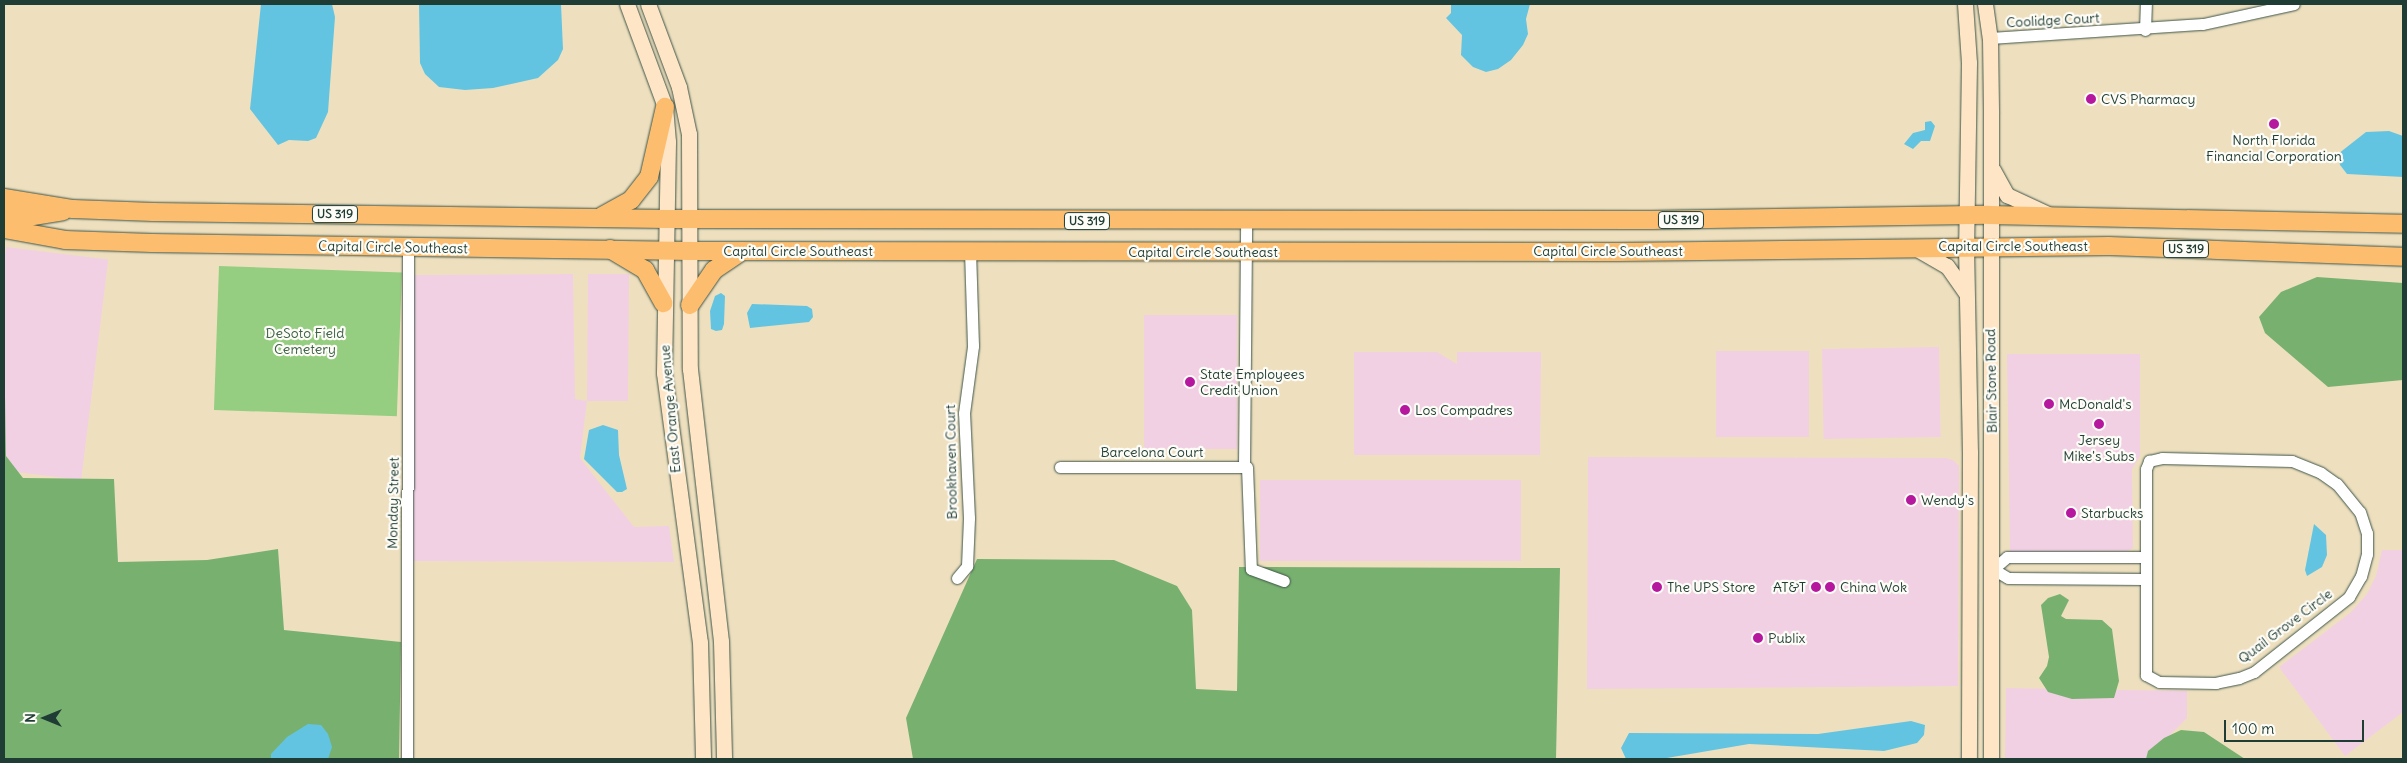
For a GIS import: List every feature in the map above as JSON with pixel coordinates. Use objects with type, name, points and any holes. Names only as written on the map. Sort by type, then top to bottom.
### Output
[{"type":"main road","points":[[597,218],[631,200],[646,183],[655,160],[665,107]]},
{"type":"main road","name":"Capital Circle Southeast","points":[[4,198],[73,209],[666,219],[1652,220],[1989,215],[2403,224]]},
{"type":"main road","points":[[4,213],[31,217],[73,209]]},
{"type":"main road","name":"Capital Circle Southeast","points":[[4,229],[65,240],[408,247],[664,249],[691,251],[1618,252],[1966,246],[2118,246],[2403,257]]},
{"type":"main road","points":[[610,249],[645,270],[663,303]]},
{"type":"main road","points":[[690,304],[714,270],[742,251]]},
{"type":"street","name":"East Orange Avenue","points":[[627,4],[665,107],[668,142],[663,303],[668,410],[700,642],[703,759]]},
{"type":"street","name":"East Orange Avenue","points":[[648,4],[679,87],[689,134],[691,218],[690,370],[721,641],[724,759]]},
{"type":"street","name":"Blair Stone Road","points":[[1986,4],[1990,38],[1989,215],[1993,569],[1991,759]]},
{"type":"street","points":[[2145,30],[2146,4]]},
{"type":"street","name":"Coolidge Court","points":[[1990,38],[2145,30],[2203,24],[2294,4]]},
{"type":"street","name":"Blair Stone Road","points":[[1965,6],[1969,63],[1966,246],[1970,569],[1969,759]]},
{"type":"street","points":[[1965,6],[1983,35],[1990,38]]},
{"type":"street","points":[[1990,163],[2007,195],[2054,217]]},
{"type":"street","points":[[1246,221],[1245,467],[1251,570],[1284,581]]},
{"type":"street","name":"Monday Street","points":[[408,247],[408,759]]},
{"type":"street","points":[[1911,247],[1937,258],[1947,266],[1966,294]]},
{"type":"street","name":"Brookhaven Court","points":[[957,578],[966,566],[969,518],[964,413],[973,346],[970,252]]},
{"type":"street","name":"Quail Grove Circle","points":[[2144,557],[2146,468],[2150,461],[2162,458],[2292,461],[2321,473],[2337,484],[2360,512],[2367,533],[2367,554],[2361,576],[2349,597],[2254,672],[2216,683],[2152,680],[2146,675],[2144,666],[2144,579]]},
{"type":"street","name":"Barcelona Court","points":[[1060,467],[1245,467]]},
{"type":"street","points":[[2079,557],[2079,579]]},
{"type":"street","points":[[1970,569],[1993,569],[2008,578],[2144,579],[2144,557],[2007,558],[1993,569]]},
{"type":"shaded area","points":[[6,247],[108,260],[81,480],[4,470],[4,263]]},
{"type":"shaded area","points":[[573,274],[575,399],[587,401],[580,458],[634,527],[669,526],[674,562],[411,561],[414,275]]},
{"type":"shaded area","points":[[588,274],[629,274],[628,401],[587,401]]},
{"type":"shaded area","name":"State Employees Credit Union","points":[[1144,315],[1237,315],[1237,449],[1144,449]]},
{"type":"shaded area","points":[[1939,347],[1941,437],[1824,439],[1822,349]]},
{"type":"shaded area","points":[[1716,351],[1809,351],[1809,437],[1716,437]]},
{"type":"shaded area","points":[[1354,352],[1437,352],[1457,364],[1457,352],[1541,352],[1540,455],[1354,455]]},
{"type":"shaded area","points":[[2007,354],[2140,354],[2140,456],[2132,469],[2133,548],[2127,551],[2010,552]]},
{"type":"shaded area","points":[[1588,457],[1946,458],[1953,460],[1959,466],[1958,686],[1587,689]]},
{"type":"shaded area","points":[[1260,480],[1521,480],[1521,561],[1260,561]]},
{"type":"shaded area","points":[[2382,550],[2403,550],[2403,712],[2345,756],[2279,667],[2350,613],[2367,594],[2376,576]]},
{"type":"shaded area","points":[[2006,688],[2187,691],[2187,718],[2146,759],[2005,759]]},
{"type":"green space","name":"DeSoto Field Cemetery","points":[[219,266],[402,272],[397,416],[214,410]]},
{"type":"green space","points":[[2317,277],[2403,283],[2403,380],[2328,387],[2265,333],[2259,317],[2281,292]]},
{"type":"green space","points":[[4,335],[6,456],[23,478],[114,479],[118,562],[207,560],[278,549],[284,630],[401,642],[399,759],[4,759]]},
{"type":"green space","points":[[977,559],[1114,560],[1177,586],[1192,610],[1196,689],[1237,691],[1239,567],[1560,568],[1556,759],[913,759],[906,718]]},
{"type":"green space","points":[[2060,594],[2069,600],[2061,616],[2066,619],[2102,620],[2112,629],[2119,681],[2114,698],[2072,699],[2048,692],[2039,678],[2047,666],[2049,657],[2041,605],[2048,598]]},
{"type":"green space","points":[[2181,730],[2204,732],[2245,759],[2146,759],[2148,751],[2164,738]]},
{"type":"water","points":[[261,4],[332,4],[335,17],[328,112],[316,138],[308,141],[289,140],[278,145],[250,109]]},
{"type":"water","points":[[419,4],[561,4],[563,49],[558,60],[538,78],[493,88],[465,90],[439,87],[425,74],[420,63]]},
{"type":"water","points":[[1451,4],[1530,4],[1526,19],[1528,34],[1523,45],[1511,60],[1498,69],[1486,72],[1473,67],[1461,55],[1462,35],[1446,18],[1451,13]]},
{"type":"water","points":[[1931,121],[1935,126],[1930,141],[1921,141],[1913,149],[1904,144],[1913,133],[1925,130],[1925,122]]},
{"type":"water","points":[[2389,131],[2403,136],[2403,177],[2347,174],[2340,165],[2338,154],[2366,132]]},
{"type":"water","points":[[721,293],[725,296],[724,324],[722,330],[716,331],[711,329],[710,311],[715,296]]},
{"type":"water","points":[[752,304],[807,306],[812,309],[813,317],[809,322],[750,328],[747,313]]},
{"type":"water","points":[[603,425],[618,430],[619,455],[627,489],[622,492],[617,492],[584,459],[589,430]]},
{"type":"water","points":[[2314,524],[2326,535],[2327,555],[2322,567],[2307,576],[2305,570]]},
{"type":"water","points":[[1911,721],[1925,725],[1924,735],[1917,743],[1884,751],[1749,744],[1661,759],[1626,759],[1621,748],[1629,733],[1818,734]]},
{"type":"water","points":[[308,724],[321,725],[328,734],[332,747],[328,759],[271,759],[271,754],[287,737]]},
{"type":"place","name":"CVS Pharmacy","points":[[2091,99]]},
{"type":"place","name":"North Florida Financial Corporation","points":[[2274,124]]},
{"type":"place","name":"State Employees Credit Union","points":[[1190,382]]},
{"type":"place","name":"McDonald's","points":[[2049,404]]},
{"type":"place","name":"Los Compadres","points":[[1405,410]]},
{"type":"place","name":"Jersey Mike's Subs","points":[[2099,424]]},
{"type":"place","name":"Wendy's","points":[[1911,500]]},
{"type":"place","name":"Starbucks","points":[[2071,513]]},
{"type":"place","name":"The UPS Store","points":[[1657,587]]},
{"type":"place","name":"AT&T","points":[[1816,587]]},
{"type":"place","name":"China Wok","points":[[1830,587]]},
{"type":"place","name":"Publix","points":[[1758,638]]}]
